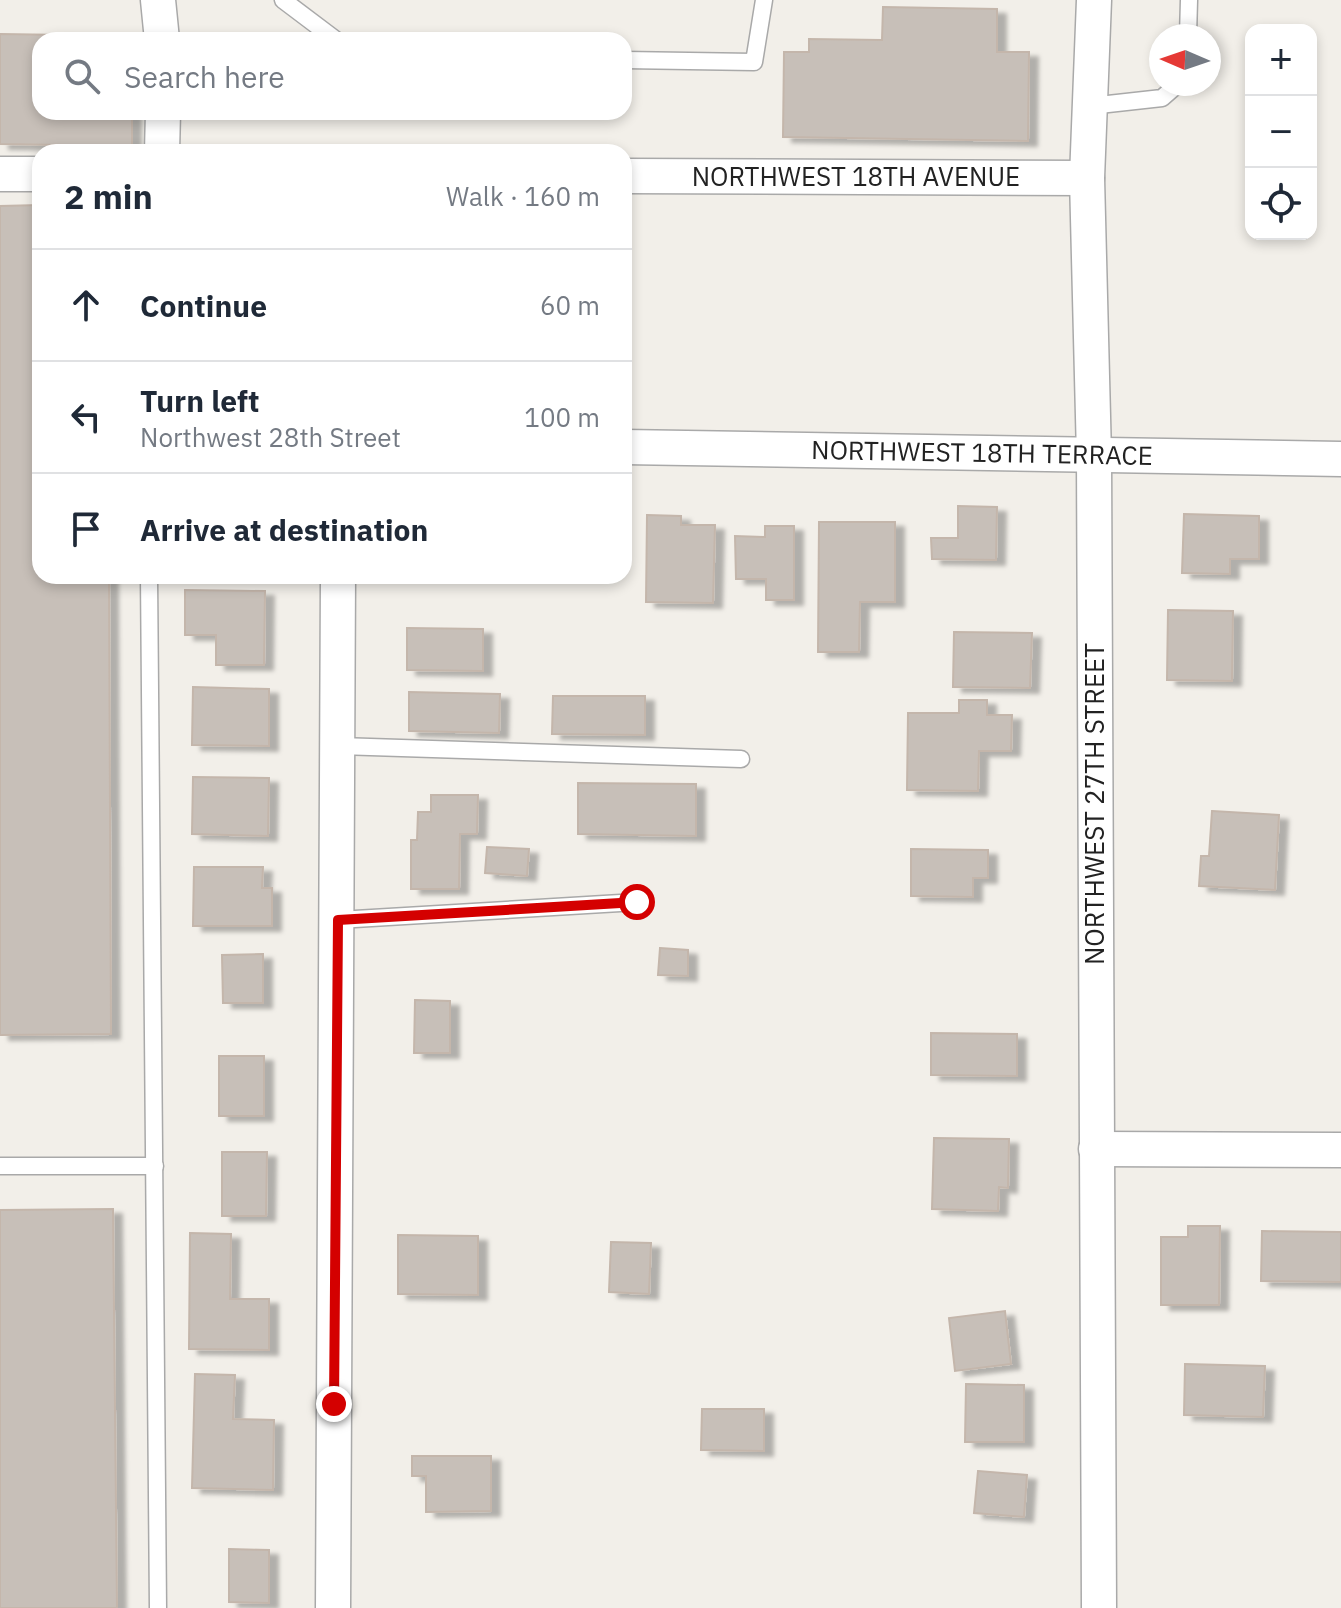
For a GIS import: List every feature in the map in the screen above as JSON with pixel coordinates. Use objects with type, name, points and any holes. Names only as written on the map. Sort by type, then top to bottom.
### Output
[{"type":"street","points":[[158,0],[161,32]]},
{"type":"street","name":"NORTHWEST 27TH STREET","points":[[1094,0],[1087,178],[1094,456],[1099,1608]]},
{"type":"street","points":[[162,144],[163,120]]},
{"type":"street","points":[[0,174],[32,174]]},
{"type":"street","name":"NORTHWEST 18TH AVENUE","points":[[632,176],[1087,178]]},
{"type":"street","name":"NORTHWEST 18TH TERRACE","points":[[632,447],[1341,459]]},
{"type":"street","points":[[333,1608],[338,584]]},
{"type":"street","points":[[1096,1149],[1341,1150]]},
{"type":"lane","points":[[283,0],[325,32]]},
{"type":"lane","points":[[632,60],[754,62],[764,0]]},
{"type":"lane","points":[[1188,24],[1189,0]]},
{"type":"lane","points":[[1090,106],[1164,96]]},
{"type":"lane","points":[[149,584],[158,1608]]},
{"type":"lane","points":[[339,746],[741,759]]},
{"type":"lane","points":[[338,920],[637,902]]},
{"type":"lane","points":[[0,1166],[155,1166]]},
{"type":"building","points":[[883,7],[997,9],[997,52],[1029,52],[1028,141],[783,137],[784,52],[809,52],[809,39],[882,40]]},
{"type":"building","points":[[0,34],[32,34],[32,120],[132,120],[132,144],[0,144]]},
{"type":"building","points":[[32,205],[32,584],[109,584],[111,1034],[0,1035],[0,206]]},
{"type":"building","points":[[958,506],[997,507],[996,560],[932,559],[931,538],[958,538]]},
{"type":"building","points":[[1184,514],[1259,516],[1259,559],[1230,559],[1230,574],[1182,573]]},
{"type":"building","points":[[647,515],[681,516],[681,525],[715,525],[713,603],[646,602]]},
{"type":"building","points":[[819,522],[895,522],[895,602],[860,602],[859,652],[818,652]]},
{"type":"building","points":[[765,526],[794,526],[794,600],[766,600],[766,579],[736,579],[735,536],[765,537]]},
{"type":"building","points":[[185,590],[265,591],[264,665],[216,665],[216,635],[185,635]]},
{"type":"building","points":[[1168,610],[1233,611],[1232,681],[1167,680]]},
{"type":"building","points":[[407,628],[483,629],[483,671],[407,670]]},
{"type":"building","points":[[954,632],[1032,633],[1030,688],[953,687]]},
{"type":"building","points":[[193,687],[269,689],[269,746],[192,745]]},
{"type":"building","points":[[409,692],[500,694],[499,733],[409,731]]},
{"type":"building","points":[[553,696],[645,696],[645,735],[552,734]]},
{"type":"building","points":[[959,700],[987,700],[987,715],[1012,715],[1011,751],[979,751],[978,791],[907,790],[908,713],[959,713]]},
{"type":"building","points":[[193,777],[269,778],[268,836],[192,834]]},
{"type":"building","points":[[578,783],[696,784],[696,836],[578,834]]},
{"type":"building","points":[[431,795],[478,795],[477,834],[460,834],[459,889],[411,889],[411,840],[417,840],[418,812],[431,812]]},
{"type":"building","points":[[1212,811],[1279,815],[1275,890],[1199,886],[1201,856],[1209,856]]},
{"type":"building","points":[[487,847],[529,849],[527,876],[485,873]]},
{"type":"building","points":[[911,849],[988,850],[988,878],[973,878],[973,897],[911,896]]},
{"type":"building","points":[[194,867],[263,867],[262,888],[272,888],[272,926],[193,926]]},
{"type":"building","points":[[660,948],[688,950],[688,976],[658,975]]},
{"type":"building","points":[[263,954],[263,1003],[223,1003],[222,955]]},
{"type":"building","points":[[415,1000],[450,1001],[450,1053],[414,1053]]},
{"type":"building","points":[[931,1033],[1017,1034],[1017,1076],[931,1075]]},
{"type":"building","points":[[219,1056],[264,1056],[264,1116],[219,1116]]},
{"type":"building","points":[[934,1138],[1009,1139],[1008,1188],[999,1187],[998,1211],[932,1209]]},
{"type":"building","points":[[222,1152],[267,1152],[266,1216],[222,1216]]},
{"type":"building","points":[[113,1209],[117,1608],[0,1608],[0,1210]]},
{"type":"building","points":[[1188,1226],[1220,1226],[1219,1305],[1161,1305],[1161,1237],[1188,1237]]},
{"type":"building","points":[[1262,1231],[1341,1232],[1341,1282],[1261,1281]]},
{"type":"building","points":[[190,1233],[231,1234],[230,1299],[269,1299],[269,1350],[189,1349]]},
{"type":"building","points":[[398,1235],[478,1236],[478,1295],[398,1294]]},
{"type":"building","points":[[611,1242],[651,1243],[649,1294],[609,1292]]},
{"type":"building","points":[[1005,1311],[1011,1364],[955,1371],[949,1318]]},
{"type":"building","points":[[1185,1364],[1265,1366],[1263,1417],[1184,1415]]},
{"type":"building","points":[[195,1374],[235,1375],[233,1419],[274,1420],[273,1490],[192,1488]]},
{"type":"building","points":[[966,1384],[1024,1385],[1024,1442],[965,1442]]},
{"type":"building","points":[[702,1409],[764,1409],[764,1451],[701,1450]]},
{"type":"building","points":[[412,1456],[491,1456],[491,1511],[426,1512],[426,1476],[412,1476]]},
{"type":"building","points":[[978,1471],[1027,1475],[1024,1517],[974,1513]]},
{"type":"building","points":[[229,1549],[269,1550],[269,1603],[229,1602]]},
{"type":"route","points":[[334,1404],[338,920],[410,913],[637,902]]}]
